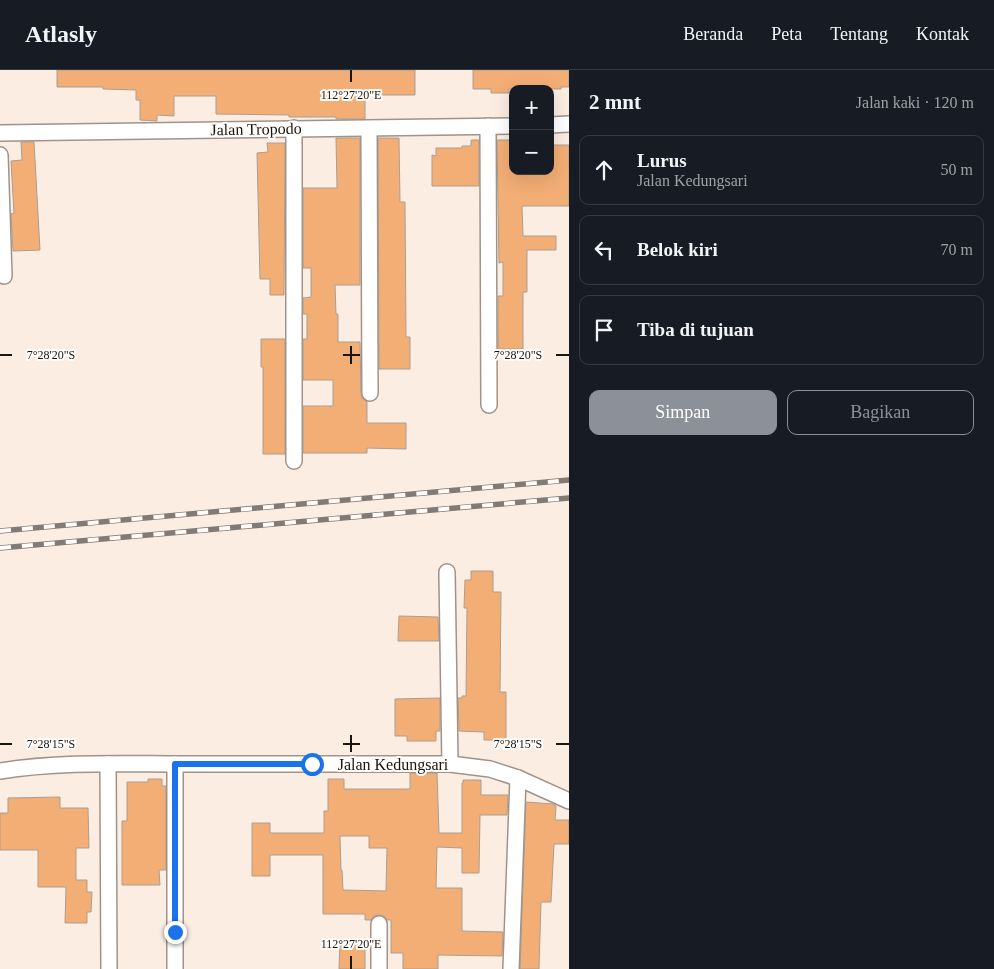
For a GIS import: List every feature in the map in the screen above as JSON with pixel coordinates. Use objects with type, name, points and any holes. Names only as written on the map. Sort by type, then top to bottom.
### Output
[{"type":"street","points":[[554,125],[569,124]]},
{"type":"street","points":[[488,126],[489,405]]},
{"type":"street","name":"Jalan Tropodo","points":[[0,133],[509,126]]},
{"type":"street","points":[[294,128],[294,461]]},
{"type":"street","points":[[369,129],[370,393]]},
{"type":"street","points":[[0,155],[4,276]]},
{"type":"street","points":[[446,572],[450,764]]},
{"type":"street","points":[[108,764],[109,969]]},
{"type":"street","name":"Jalan Kedungsari","points":[[0,770],[37,766],[108,764],[450,764],[490,770],[518,778],[569,801]]},
{"type":"street","points":[[175,764],[175,969]]},
{"type":"street","points":[[512,969],[518,778]]},
{"type":"street","points":[[379,924],[379,969]]},
{"type":"building","points":[[57,70],[415,70],[415,95],[365,95],[365,119],[216,114],[216,96],[174,96],[174,116],[157,115],[157,121],[140,120],[140,100],[136,100],[136,90],[103,89],[103,87],[57,87]]},
{"type":"building","points":[[473,70],[569,70],[569,87],[561,87],[561,89],[554,89],[554,85],[509,85],[509,93],[491,93],[491,89],[473,89]]},
{"type":"building","points":[[336,138],[360,138],[360,285],[335,285],[338,342],[360,342],[361,393],[362,398],[367,402],[367,423],[406,423],[406,449],[367,448],[367,453],[303,453],[303,406],[333,406],[333,380],[303,380],[303,339],[307,339],[307,314],[303,314],[303,298],[311,297],[311,268],[303,268],[303,188],[337,188]]},
{"type":"building","points":[[378,138],[399,138],[400,202],[405,202],[406,337],[410,337],[410,369],[379,369]]},
{"type":"building","points":[[471,140],[479,140],[479,186],[432,186],[432,155],[436,156],[436,148],[471,146]]},
{"type":"building","points":[[497,140],[509,140],[509,175],[554,175],[554,145],[569,145],[569,206],[522,206],[523,236],[556,236],[556,250],[527,250],[527,292],[523,292],[523,349],[498,349],[498,296],[503,296],[503,262],[499,263]]},
{"type":"building","points":[[21,142],[34,142],[40,250],[13,251],[11,214],[14,213],[11,161],[22,160]]},
{"type":"building","points":[[267,143],[285,143],[284,295],[270,295],[270,279],[260,279],[257,153],[268,152]]},
{"type":"building","points":[[261,339],[285,339],[285,454],[263,454],[263,367],[261,367]]},
{"type":"building","points":[[471,571],[493,571],[493,592],[501,592],[500,692],[506,692],[506,740],[484,740],[484,732],[459,731],[458,698],[466,696],[467,608],[464,608],[465,580],[471,580]]},
{"type":"building","points":[[399,616],[438,617],[439,641],[398,641]]},
{"type":"building","points":[[440,698],[440,731],[436,731],[436,741],[407,741],[407,736],[395,736],[395,699]]},
{"type":"building","points":[[410,773],[437,773],[439,833],[462,833],[463,780],[481,780],[481,795],[508,795],[507,815],[480,815],[479,873],[462,873],[462,848],[437,847],[436,888],[462,888],[462,931],[503,932],[502,956],[438,955],[438,969],[403,969],[403,953],[391,953],[391,920],[387,920],[384,916],[379,915],[374,916],[371,920],[365,920],[365,914],[323,914],[323,855],[270,855],[270,876],[252,876],[252,823],[270,823],[270,833],[324,833],[324,811],[328,811],[328,779],[344,779],[344,789],[410,789]],"holes":[[[340,836],[369,836],[369,848],[387,848],[386,891],[343,890]]]},
{"type":"building","points":[[148,779],[162,779],[162,786],[166,786],[166,870],[159,870],[160,885],[122,885],[122,821],[127,821],[127,782],[148,782]]},
{"type":"building","points":[[60,797],[60,808],[88,808],[89,848],[76,848],[76,880],[87,880],[87,892],[92,892],[91,912],[87,912],[87,923],[65,923],[66,887],[38,887],[38,850],[0,850],[0,813],[8,813],[8,798]]},
{"type":"building","points":[[526,802],[553,804],[556,806],[555,820],[569,820],[569,844],[554,844],[551,902],[541,902],[539,969],[520,969]]},
{"type":"building","points":[[340,942],[365,942],[365,969],[339,969]]},
{"type":"railway","points":[[0,531],[569,480]]},
{"type":"railway","points":[[0,548],[569,498]]},
{"type":"route","points":[[175,932],[175,764],[312,764]]}]
